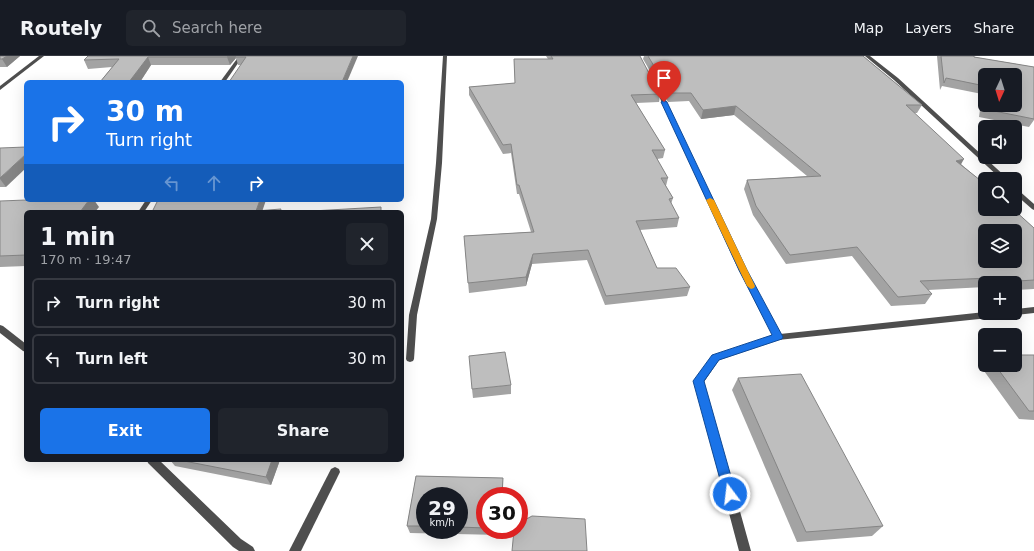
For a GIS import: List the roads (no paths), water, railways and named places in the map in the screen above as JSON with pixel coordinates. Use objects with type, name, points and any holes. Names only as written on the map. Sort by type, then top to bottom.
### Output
[{"type":"street","points":[[0,88],[42,56]]},
{"type":"street","points":[[223,80],[241,56]]},
{"type":"street","points":[[410,359],[413,315],[434,219],[439,163],[445,56]]},
{"type":"street","points":[[867,56],[896,79],[997,172]]},
{"type":"street","points":[[650,77],[657,88],[743,270],[778,337]]},
{"type":"street","points":[[1022,197],[1034,208]]},
{"type":"street","points":[[1022,311],[1034,310]]},
{"type":"street","points":[[745,551],[699,381],[716,358],[778,337],[978,316]]},
{"type":"street","points":[[2,332],[24,348]]},
{"type":"street","points":[[154,462],[237,543],[249,551]]},
{"type":"street","points":[[294,551],[335,472]]}]
